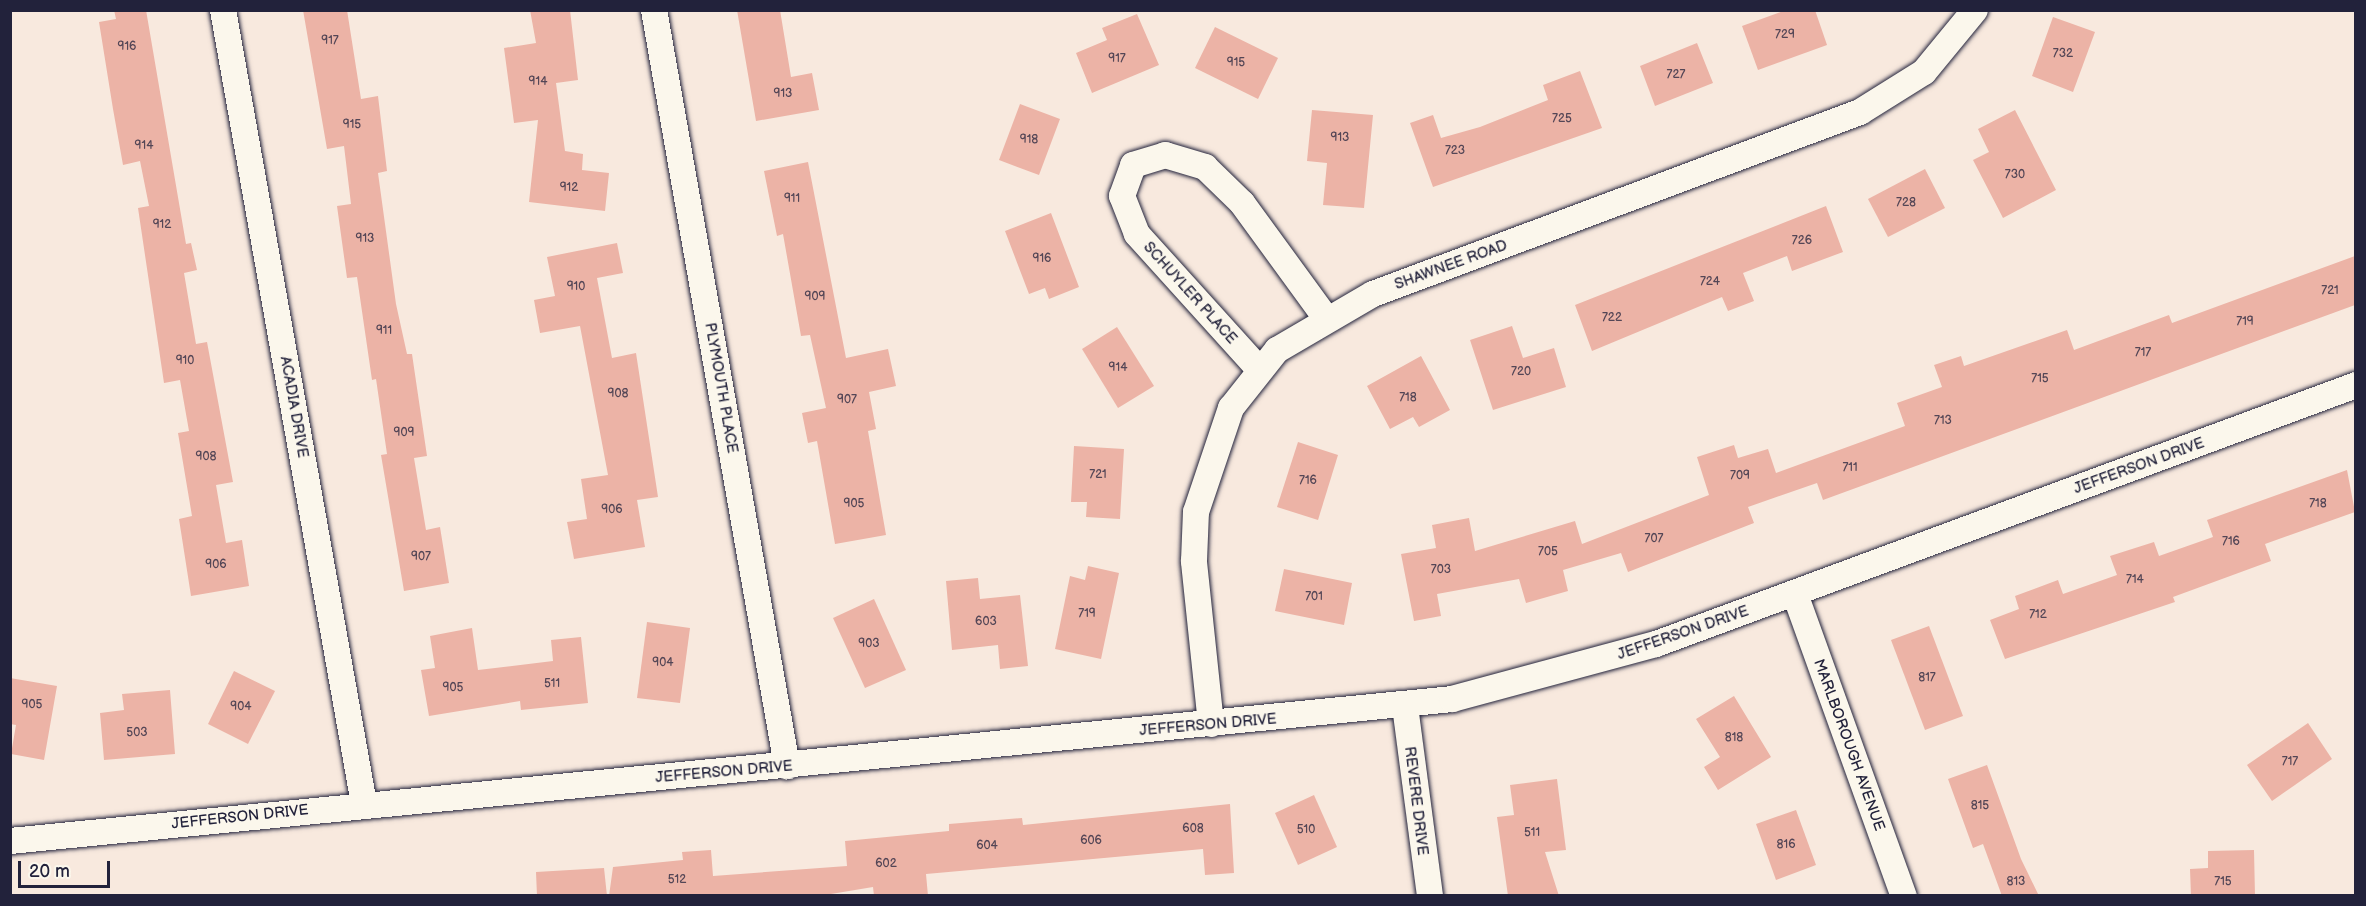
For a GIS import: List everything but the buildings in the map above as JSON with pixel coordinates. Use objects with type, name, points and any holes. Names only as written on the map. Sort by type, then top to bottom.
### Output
[{"type":"street","name":"ACADIA DRIVE","points":[[223,10],[364,804]]},
{"type":"street","name":"PLYMOUTH PLACE","points":[[654,10],[788,766]]},
{"type":"street","name":"SHAWNEE ROAD","points":[[1211,724],[1195,570],[1196,512],[1220,433],[1258,368],[1326,318],[1373,294],[1860,112],[1924,72],[1975,10]]},
{"type":"street","name":"SCHUYLER PLACE","points":[[1258,368],[1137,234],[1122,196],[1133,165],[1165,155],[1205,167],[1242,203],[1326,318]]},
{"type":"street","name":"JEFFERSON DRIVE","points":[[10,841],[364,804],[788,766],[1405,706],[1580,668],[1794,594],[2355,385]]},
{"type":"street","name":"MARLBOROUGH AVENUE","points":[[1794,594],[1904,896]]},
{"type":"street","name":"REVERE DRIVE","points":[[1405,706],[1430,896]]}]
